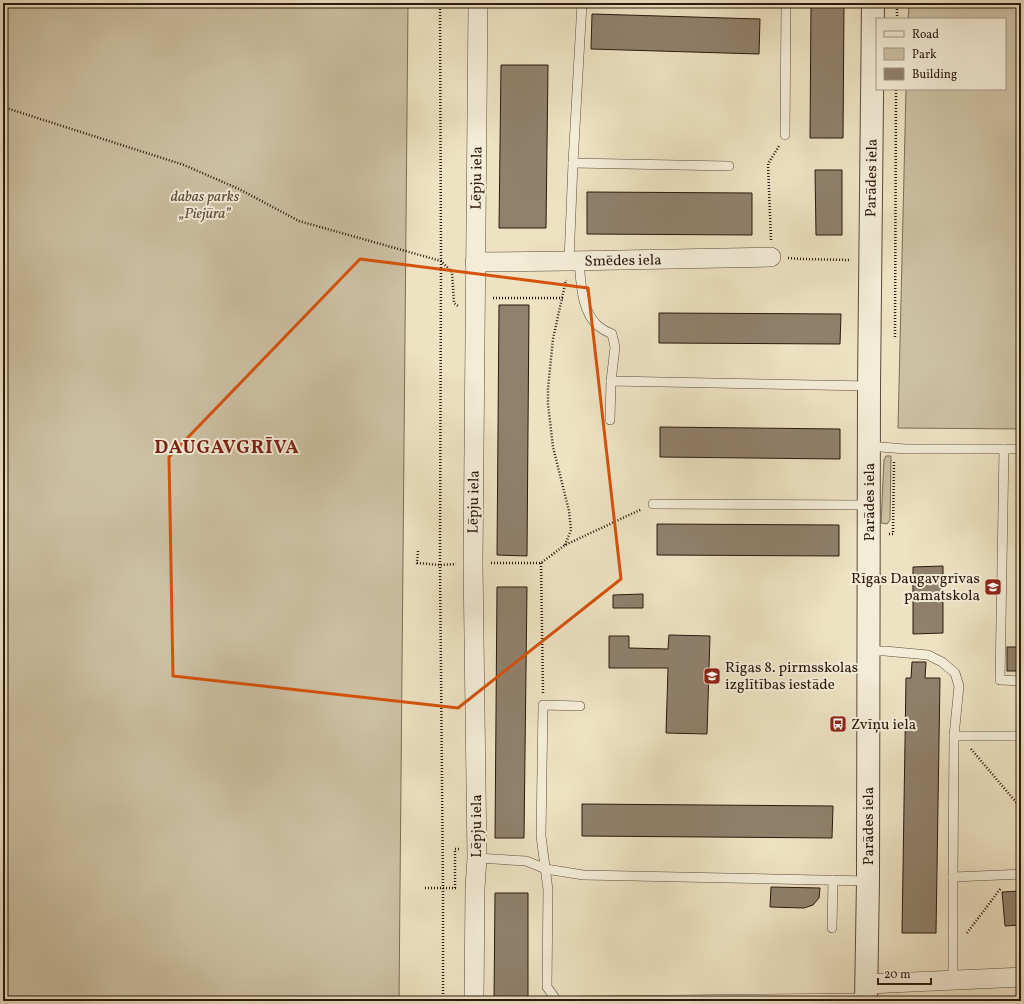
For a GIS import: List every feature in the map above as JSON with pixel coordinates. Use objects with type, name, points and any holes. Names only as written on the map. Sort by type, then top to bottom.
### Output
[{"type":"street","name":"Lēpju iela","points":[[474,1001],[475,888],[477,858],[473,563],[478,3]]},
{"type":"street","name":"Parādes iela","points":[[866,994],[868,880],[870,260],[874,15]]},
{"type":"street","name":"Smēdes iela","points":[[475,262],[771,257]]},
{"type":"street","points":[[866,994],[953,980],[1021,977]]},
{"type":"lane","points":[[785,135],[786,3]]},
{"type":"lane","points":[[582,4],[573,163],[574,261],[587,312],[598,326],[612,334],[615,347],[611,381],[610,420]]},
{"type":"lane","points":[[573,163],[729,166]]},
{"type":"lane","points":[[611,381],[869,386]]},
{"type":"lane","points":[[869,446],[894,449],[1021,449]]},
{"type":"lane","points":[[1004,449],[1000,680],[1021,681]]},
{"type":"lane","points":[[653,504],[869,505]]},
{"type":"lane","points":[[869,651],[928,655],[942,662],[955,673],[959,686],[953,877],[953,980]]},
{"type":"lane","points":[[557,1001],[546,987],[548,890],[541,836],[543,705],[580,706]]},
{"type":"lane","points":[[957,736],[1021,736]]},
{"type":"lane","points":[[477,858],[526,861],[546,869],[583,875],[868,880]]},
{"type":"lane","points":[[953,877],[1021,874]]},
{"type":"lane","points":[[832,928],[833,880]]},
{"type":"lane","points":[[572,1001],[866,994]]},
{"type":"path","points":[[440,3],[440,565],[443,1001]]},
{"type":"path","points":[[582,4],[772,3]]},
{"type":"path","points":[[897,3],[897,18]]},
{"type":"path","points":[[895,337],[896,90]]},
{"type":"path","points":[[3,107],[184,165],[239,189],[299,221],[441,261],[452,272]]},
{"type":"path","points":[[785,135],[768,164],[771,257],[870,260]]},
{"type":"path","points":[[565,545],[571,530],[569,511],[553,447],[548,393],[553,339],[574,261]]},
{"type":"path","points":[[475,297],[563,298]]},
{"type":"path","points":[[886,534],[893,534],[894,449]]},
{"type":"path","points":[[473,563],[541,563],[565,545],[653,504]]},
{"type":"path","points":[[418,551],[417,564],[450,564]]},
{"type":"path","points":[[541,563],[543,705]]},
{"type":"path","points":[[957,736],[1021,808]]},
{"type":"path","points":[[953,939],[963,938],[1010,875]]},
{"type":"path","points":[[425,888],[455,888]]},
{"type":"highlighted area","points":[[360,259],[588,288],[621,579],[458,708],[173,676],[169,457]]},
{"type":"green space","name":"dabas parks „Piejūra”","points":[[3,3],[408,3],[399,1001],[3,1001]]},
{"type":"green space","points":[[1021,3],[1021,429],[898,428],[906,90],[1006,90],[1006,18],[908,18],[909,6]]},
{"type":"green space","points":[[886,456],[891,456],[890,520],[887,524],[881,523],[884,460]]},
{"type":"building","points":[[811,3],[844,3],[843,138],[810,138]]},
{"type":"building","points":[[592,14],[760,19],[759,54],[591,49]]},
{"type":"building","points":[[501,65],[548,65],[546,228],[499,228]]},
{"type":"building","points":[[815,170],[842,170],[842,235],[816,235]]},
{"type":"building","points":[[587,192],[752,193],[752,235],[587,234]]},
{"type":"building","points":[[499,305],[529,305],[527,556],[497,555]]},
{"type":"building","points":[[659,313],[841,314],[840,344],[659,343]]},
{"type":"building","points":[[660,427],[840,429],[840,459],[660,457]]},
{"type":"building","points":[[657,524],[839,525],[839,556],[657,555]]},
{"type":"building","points":[[943,566],[943,633],[913,634],[913,567]]},
{"type":"building","points":[[497,587],[527,587],[524,838],[495,838]]},
{"type":"building","points":[[643,594],[643,608],[613,608],[613,595]]},
{"type":"building","points":[[669,635],[710,636],[707,734],[666,733],[668,668],[609,668],[609,636],[629,636],[629,648],[668,649]]},
{"type":"building","points":[[1007,647],[1021,647],[1021,671],[1007,671]]},
{"type":"building","points":[[912,662],[926,662],[925,678],[940,678],[936,933],[902,933],[906,678],[911,678]]},
{"type":"building","points":[[582,804],[833,806],[832,838],[582,836]]},
{"type":"building","points":[[771,887],[820,888],[819,898],[813,905],[804,908],[770,907]]},
{"type":"building","points":[[1021,891],[1021,925],[1005,926],[1002,892]]},
{"type":"building","points":[[495,893],[528,893],[528,1001],[494,1001]]},
{"type":"place","name":"Rīgas Daugavgrīvas pamatskola","points":[[993,587]]},
{"type":"place","name":"Rīgas 8. pirmsskolas izglītības iestāde","points":[[712,676]]},
{"type":"place","name":"Zvīņu iela","points":[[838,724]]},
{"type":"district","name":"DAUGAVGRĪVA","points":[[227,446]]}]
